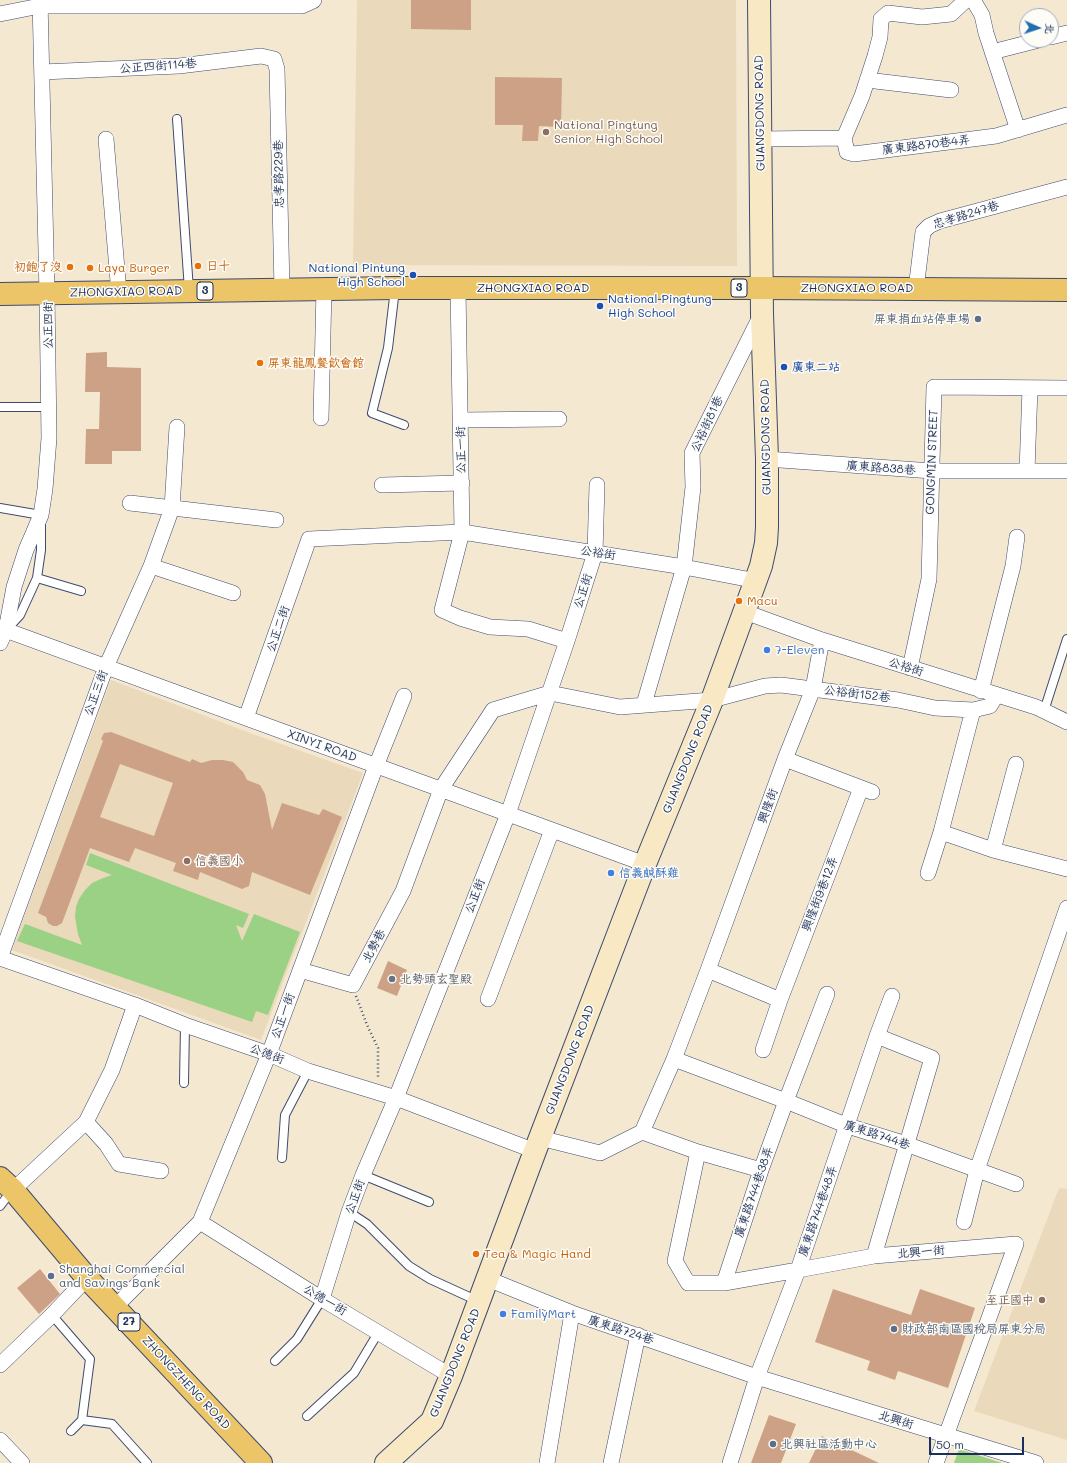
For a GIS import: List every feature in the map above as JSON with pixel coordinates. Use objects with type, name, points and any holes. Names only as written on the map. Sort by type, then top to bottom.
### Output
[{"type":"main road","name":"ZHONGXIAO ROAD","points":[[0,294],[395,288],[1067,290]]},
{"type":"main road","name":"ZHONGZHENG ROAD","points":[[4,1191],[88,1278],[261,1463]]},
{"type":"street","name":"GUANGDONG ROAD","points":[[386,1463],[432,1421],[451,1376],[645,864],[712,700],[756,581],[766,543],[767,459],[761,288],[758,0]]},
{"type":"street","points":[[760,139],[844,138],[875,56],[880,37],[880,20],[888,13],[922,17],[951,14],[966,0]]},
{"type":"street","points":[[973,0],[982,15],[986,33],[1018,130]]},
{"type":"street","points":[[0,14],[40,3],[249,3],[302,6],[313,1]]},
{"type":"street","name":"公正四街","points":[[2,634],[14,587],[26,550],[41,515],[45,489],[49,438],[40,3]]},
{"type":"street","points":[[992,52],[1019,45]]},
{"type":"street","name":"公正四街114巷","points":[[42,72],[179,66],[261,56],[274,58]]},
{"type":"street","name":"忠孝路229巷","points":[[274,58],[277,69],[282,289]]},
{"type":"street","points":[[867,80],[951,90]]},
{"type":"street","name":"廣東路870巷4弄","points":[[844,138],[848,152],[854,154],[996,136],[1067,115]]},
{"type":"street","points":[[106,139],[119,293]]},
{"type":"street","name":"忠孝路247巷","points":[[916,289],[922,232],[929,226],[940,221],[1067,187]]},
{"type":"street","name":"公正一街","points":[[458,288],[462,532],[442,610],[460,618],[490,627],[528,629],[567,642]]},
{"type":"street","points":[[321,418],[324,289]]},
{"type":"street","name":"公裕街81巷","points":[[644,704],[684,567],[693,486],[692,453],[762,314]]},
{"type":"street","name":"GONGMIN STREET","points":[[910,668],[929,580],[934,387],[1067,388]]},
{"type":"street","points":[[1027,471],[1030,388]]},
{"type":"street","points":[[461,420],[559,419]]},
{"type":"street","name":"公正三街","points":[[0,958],[106,667],[152,566],[172,508],[178,427]]},
{"type":"street","name":"廣東路838巷","points":[[767,459],[932,471],[1067,471]]},
{"type":"street","points":[[382,485],[462,483]]},
{"type":"street","name":"公正街","points":[[322,1299],[349,1212],[396,1098],[508,814],[550,693],[595,553],[597,485]]},
{"type":"street","points":[[130,502],[276,520]]},
{"type":"street","name":"公裕街","points":[[309,539],[462,532],[684,567],[756,581]]},
{"type":"street","points":[[981,691],[1013,566],[1017,537]]},
{"type":"street","name":"公正二街","points":[[246,718],[309,539]]},
{"type":"street","points":[[152,566],[233,594]]},
{"type":"street","name":"公裕街","points":[[745,612],[822,640],[996,696],[1036,707],[1067,722]]},
{"type":"street","name":"XINYI ROAD","points":[[2,634],[106,667],[645,864]]},
{"type":"street","name":"興隆街","points":[[708,970],[785,759],[813,689],[822,640]]},
{"type":"street","name":"公裕街152巷","points":[[550,693],[620,707],[712,700],[766,686],[781,685],[898,700],[935,708],[973,710],[990,706],[996,696]]},
{"type":"street","name":"北勢巷","points":[[352,985],[403,891],[441,789],[493,710],[550,693]]},
{"type":"street","name":"公正一街","points":[[115,1307],[200,1222],[269,1054],[376,766],[404,696]]},
{"type":"street","points":[[928,873],[941,832],[973,710]]},
{"type":"street","name":"興隆街9巷12弄","points":[[763,1050],[780,1000],[867,790],[785,759]]},
{"type":"street","points":[[993,850],[1016,764]]},
{"type":"street","points":[[488,999],[552,830]]},
{"type":"street","points":[[941,832],[993,850],[1067,870]]},
{"type":"street","points":[[964,1222],[977,1170],[1067,908]]},
{"type":"street","name":"公德街","points":[[0,958],[269,1054],[308,1071],[538,1144]]},
{"type":"street","points":[[300,970],[352,985]]},
{"type":"street","points":[[538,1144],[600,1153],[642,1132],[674,1059],[708,970],[780,1000]]},
{"type":"street","name":"廣東路744巷38弄","points":[[724,1283],[761,1170],[827,994]]},
{"type":"street","name":"廣東路744巷48弄","points":[[698,1152],[675,1261],[688,1283],[724,1283],[798,1270],[848,1126],[877,1036],[892,996]]},
{"type":"street","points":[[4,1191],[86,1122],[112,1070],[135,1005]]},
{"type":"street","points":[[874,1256],[932,1058],[877,1036]]},
{"type":"street","name":"廣東路744巷","points":[[674,1059],[848,1126],[906,1144],[1016,1184]]},
{"type":"street","points":[[86,1122],[106,1144],[119,1164],[161,1171]]},
{"type":"street","points":[[642,1132],[698,1152],[761,1170]]},
{"type":"street","name":"公德一街","points":[[200,1222],[322,1299],[451,1376]]},
{"type":"street","name":"北興一街","points":[[798,1270],[874,1256],[1016,1244],[936,1463]]},
{"type":"street","points":[[730,1463],[757,1377],[798,1270]]},
{"type":"street","points":[[0,1365],[88,1278]]},
{"type":"street","name":"廣東路724巷","points":[[488,1279],[572,1313],[757,1377]]},
{"type":"street","points":[[547,1463],[572,1313]]},
{"type":"street","points":[[611,1463],[638,1335]]},
{"type":"street","name":"北興街","points":[[757,1377],[1036,1463]]},
{"type":"street","points":[[0,1440],[22,1463]]},
{"type":"lane","points":[[177,119],[189,291]]},
{"type":"lane","points":[[395,288],[388,348],[372,413],[404,425]]},
{"type":"lane","points":[[0,407],[48,406]]},
{"type":"lane","points":[[0,508],[41,515],[41,550],[36,578],[20,615],[2,634]]},
{"type":"lane","points":[[36,578],[81,591]]},
{"type":"lane","points":[[1044,711],[1067,639]]},
{"type":"lane","points":[[184,1083],[185,1025]]},
{"type":"lane","points":[[282,1158],[285,1115],[308,1071]]},
{"type":"lane","points":[[363,1175],[429,1202]]},
{"type":"lane","points":[[349,1212],[367,1224],[409,1266],[479,1302]]},
{"type":"lane","points":[[275,1361],[297,1339],[322,1299]]},
{"type":"lane","points":[[52,1315],[90,1359],[82,1420],[71,1431]]},
{"type":"lane","points":[[307,1416],[354,1373],[378,1333]]},
{"type":"lane","points":[[82,1420],[112,1424],[147,1463]]},
{"type":"path","points":[[352,985],[367,1025],[378,1048],[378,1084],[396,1098]]},
{"type":"shaded area","name":"National Pingtung Senior High School","points":[[357,0],[736,0],[737,266],[353,265]]},
{"type":"shaded area","name":"信義國小","points":[[111,680],[250,733],[363,773],[261,1040],[12,950]]},
{"type":"shaded area","name":"至正國中","points":[[1059,1188],[1067,1189],[1067,1440],[974,1411]]},
{"type":"green space","points":[[90,853],[249,914],[243,928],[236,925],[242,941],[254,914],[300,932],[268,1015],[256,1011],[252,1022],[17,941],[25,924],[82,945],[78,934],[75,917],[79,899],[92,883],[112,875],[86,865]]},
{"type":"green space","points":[[959,1449],[1002,1463],[954,1463]]},
{"type":"building","points":[[411,0],[471,0],[471,30],[411,29]]},
{"type":"building","points":[[495,77],[562,78],[561,127],[539,126],[538,141],[522,141],[523,125],[495,125]]},
{"type":"building","points":[[107,352],[107,367],[141,368],[141,451],[112,451],[112,464],[85,464],[86,429],[99,429],[100,392],[85,392],[86,353]]},
{"type":"building","points":[[111,732],[190,762],[192,759],[201,763],[212,760],[233,762],[243,772],[247,780],[260,785],[265,794],[272,830],[282,803],[319,815],[323,809],[342,817],[310,895],[252,872],[249,886],[242,889],[200,872],[198,880],[173,871],[176,863],[135,848],[129,862],[90,848],[62,923],[57,926],[53,926],[48,923],[46,917],[38,913],[103,741],[101,739],[104,733]],"holes":[[[120,764],[173,783],[154,836],[100,817]]]},
{"type":"building","name":"北勢頭玄聖殿","points":[[388,961],[407,970],[397,996],[377,988]]},
{"type":"building","points":[[40,1269],[60,1294],[39,1314],[17,1288]]},
{"type":"building","name":"財政部南區國稅局屏東分局","points":[[833,1289],[911,1315],[920,1289],[975,1308],[948,1388],[898,1371],[895,1380],[867,1370],[870,1361],[815,1342]]},
{"type":"building","name":"北興社區活動中心","points":[[769,1415],[796,1424],[781,1463],[751,1463]]},
{"type":"building","points":[[822,1436],[879,1463],[809,1463]]},
{"type":"place","name":"National Pingtung Senior High School","points":[[546,132]]},
{"type":"place","name":"日十","points":[[198,266]]},
{"type":"place","name":"初飽了沒","points":[[70,267]]},
{"type":"place","name":"Laya Burger","points":[[90,268]]},
{"type":"place","name":"National Pintung High School","points":[[413,275]]},
{"type":"place","name":"National Pingtung High School","points":[[600,306]]},
{"type":"place","name":"屏東捐血站停車場","points":[[978,319]]},
{"type":"place","name":"屏東龍鳳餐飲會館","points":[[260,363]]},
{"type":"place","name":"廣東二站","points":[[784,367]]},
{"type":"place","name":"Macu","points":[[739,601]]},
{"type":"place","name":"7-Eleven","points":[[767,650]]},
{"type":"place","name":"信義國小","points":[[187,861]]},
{"type":"place","name":"信義鹹酥雞","points":[[611,873]]},
{"type":"place","name":"北勢頭玄聖殿","points":[[392,979]]},
{"type":"place","name":"Tea & Magic Hand","points":[[476,1254]]},
{"type":"place","name":"Shanghai Commercial and Savings Bank","points":[[51,1276]]},
{"type":"place","name":"至正國中","points":[[1042,1300]]},
{"type":"place","name":"FamilyMart","points":[[503,1314]]},
{"type":"place","name":"財政部南區國稅局屏東分局","points":[[894,1329]]},
{"type":"place","name":"北興社區活動中心","points":[[773,1444]]}]
